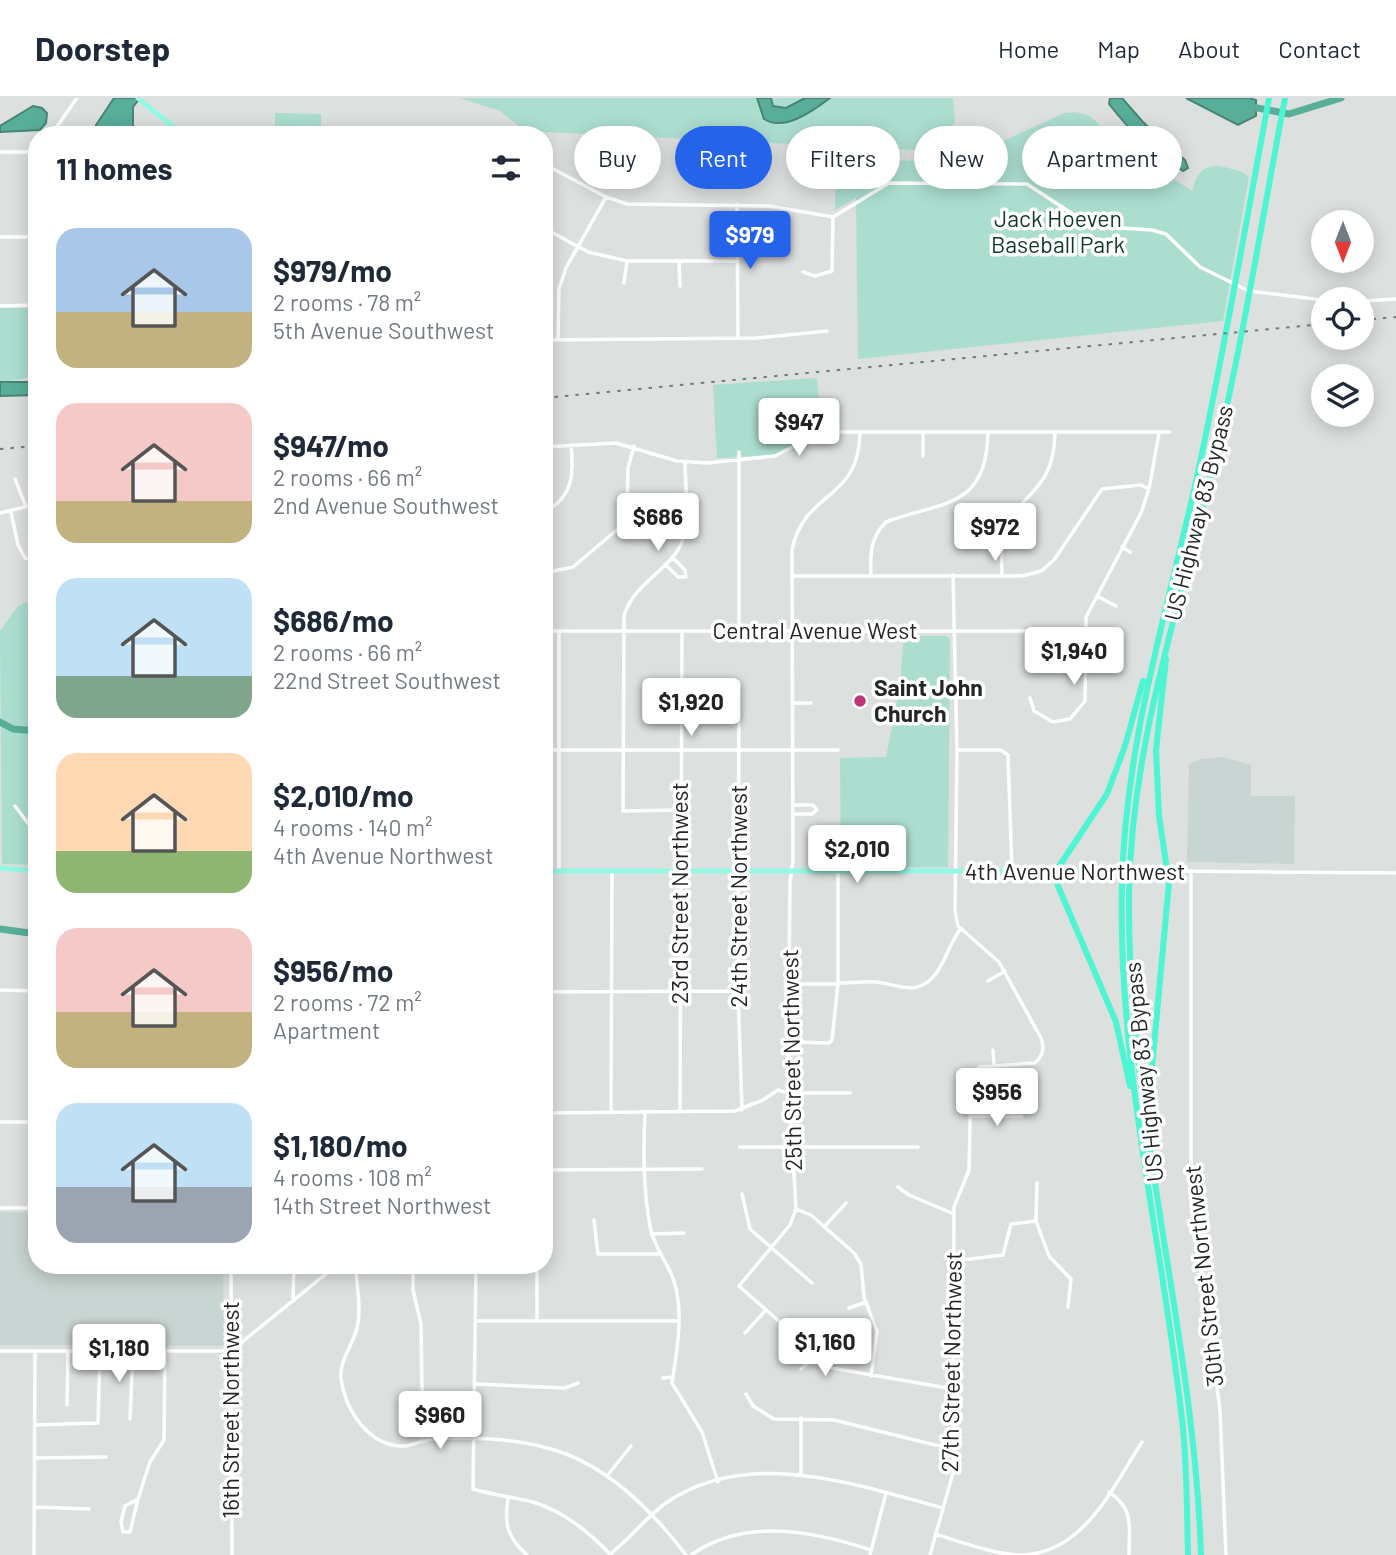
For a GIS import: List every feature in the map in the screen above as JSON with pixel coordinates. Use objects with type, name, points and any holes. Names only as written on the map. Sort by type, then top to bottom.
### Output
[{"type":"highway","name":"US Highway 83 Bypass","points":[[1188,1555],[1182,1421],[1126,1023],[1122,859],[1128,792],[1149,670],[1191,500],[1269,98]]},
{"type":"highway","name":"US Highway 83 Bypass","points":[[1201,1555],[1194,1447],[1134,1020],[1129,890],[1147,723],[1210,481],[1285,98]]},
{"type":"highway","points":[[1152,1153],[1150,1089],[1169,872],[1159,816],[1156,750],[1168,636]]},
{"type":"highway","points":[[1142,1142],[1118,1030],[1058,886],[1055,871],[1107,794],[1125,746],[1144,677],[1149,670]]},
{"type":"main road","points":[[140,100],[172,126]]},
{"type":"main road","points":[[0,868],[28,870]]},
{"type":"main road","name":"4th Avenue Northwest","points":[[553,871],[1169,872]]},
{"type":"street","points":[[57,126],[77,98]]},
{"type":"street","points":[[0,152],[28,152]]},
{"type":"street","points":[[553,168],[606,197],[644,206],[769,206],[821,217],[833,217],[889,183],[1027,184],[1091,226],[1152,230],[1166,234],[1200,267],[1249,290],[1311,298]]},
{"type":"street","points":[[558,340],[559,289],[566,268],[606,197]]},
{"type":"street","points":[[737,205],[738,338]]},
{"type":"street","points":[[803,272],[815,276],[832,271],[833,217]]},
{"type":"street","points":[[553,233],[578,246],[627,261],[738,261]]},
{"type":"street","points":[[0,237],[28,237]]},
{"type":"street","points":[[624,283],[627,261]]},
{"type":"street","points":[[680,262],[680,286]]},
{"type":"street","points":[[1374,300],[1396,299]]},
{"type":"street","points":[[0,306],[28,305]]},
{"type":"street","points":[[553,340],[738,338],[827,331]]},
{"type":"street","name":"25th Street Northwest","points":[[796,1209],[788,1038],[793,814],[792,550],[800,523],[809,511],[847,481],[860,449],[860,432]]},
{"type":"street","points":[[923,432],[923,456]]},
{"type":"street","points":[[871,576],[870,554],[880,528],[886,522],[939,509],[961,497],[983,467],[987,457],[988,432]]},
{"type":"street","points":[[1002,575],[1003,537],[1018,509],[1045,480],[1053,460],[1055,432]]},
{"type":"street","points":[[1030,698],[1034,711],[1048,721],[1062,722],[1079,712],[1087,694],[1086,617],[1141,513],[1149,489],[1159,432]]},
{"type":"street","points":[[553,446],[616,443],[647,448],[685,462],[775,456],[819,434],[1170,432]]},
{"type":"street","points":[[553,508],[572,485],[571,445]]},
{"type":"street","points":[[553,571],[573,567],[619,528],[628,508],[628,468],[634,446]]},
{"type":"street","points":[[739,452],[740,632]]},
{"type":"street","points":[[681,810],[623,811],[624,632],[628,602],[672,556],[683,539],[685,462]]},
{"type":"street","points":[[0,513],[26,508],[15,479]]},
{"type":"street","points":[[792,576],[1022,576],[1041,571],[1054,560],[1102,489],[1141,485],[1149,489]]},
{"type":"street","points":[[11,512],[18,545],[25,558],[28,558]]},
{"type":"street","points":[[1122,547],[1130,552]]},
{"type":"street","points":[[665,564],[678,577],[685,577],[685,570],[672,556]]},
{"type":"street","points":[[953,575],[957,750],[955,911],[961,928],[999,962],[1005,971],[1042,1042],[1041,1058],[1035,1063],[979,1067],[972,1073],[971,1116],[1022,1116]]},
{"type":"street","points":[[1097,596],[1116,606]]},
{"type":"street","name":"Central Avenue West","points":[[553,631],[1086,631]]},
{"type":"street","points":[[559,631],[559,871]]},
{"type":"street","name":"23rd Street Northwest","points":[[680,1112],[682,632]]},
{"type":"street","name":"24th Street Northwest","points":[[739,682],[738,991],[742,1111]]},
{"type":"street","points":[[792,704],[811,703]]},
{"type":"street","points":[[553,750],[838,750]]},
{"type":"street","points":[[957,750],[1006,752],[1009,760],[1012,871]]},
{"type":"street","points":[[793,804],[813,805],[817,810],[812,814],[793,814]]},
{"type":"street","points":[[15,806],[28,823]]},
{"type":"street","points":[[611,1112],[612,872]]},
{"type":"street","points":[[788,1038],[797,1042],[829,1043],[832,1040],[837,984],[838,872]]},
{"type":"street","name":"4th Avenue Northwest","points":[[1169,872],[1396,873]]},
{"type":"street","name":"30th Street Northwest","points":[[1191,872],[1191,1188],[1220,1410],[1226,1555]]},
{"type":"street","points":[[789,984],[878,982],[902,989],[916,988],[937,973],[948,945],[961,928]]},
{"type":"street","points":[[988,981],[1005,971]]},
{"type":"street","points":[[0,990],[28,990]]},
{"type":"street","points":[[553,992],[738,991]]},
{"type":"street","points":[[993,1050],[994,1066]]},
{"type":"street","points":[[553,1113],[742,1111],[778,1090],[789,1093],[850,1093]]},
{"type":"street","points":[[645,1112],[644,1170],[652,1234],[676,1290],[677,1359],[673,1377],[677,1394],[702,1432],[718,1482]]},
{"type":"street","name":"27th Street Northwest","points":[[930,1555],[953,1473],[954,1199],[969,1170],[971,1116]]},
{"type":"street","points":[[0,1122],[28,1122]]},
{"type":"street","points":[[740,1147],[918,1147]]},
{"type":"street","points":[[553,1170],[702,1169]]},
{"type":"street","points":[[1037,1183],[1036,1222],[1049,1256],[1071,1279],[1068,1307]]},
{"type":"street","points":[[898,1187],[903,1192],[954,1214]]},
{"type":"street","points":[[742,1194],[747,1226],[812,1283]]},
{"type":"street","points":[[824,1227],[846,1203]]},
{"type":"street","points":[[0,1208],[28,1208]]},
{"type":"street","points":[[872,1376],[877,1331],[866,1302],[862,1264],[854,1253],[811,1215],[796,1209],[790,1225],[739,1286],[832,1368],[872,1376],[953,1389]]},
{"type":"street","points":[[594,1220],[598,1254],[659,1254]]},
{"type":"street","points":[[954,1261],[1003,1255],[1012,1224],[1036,1222]]},
{"type":"street","points":[[652,1234],[684,1233]]},
{"type":"street","name":"16th Street Northwest","points":[[231,1274],[232,1555]]},
{"type":"street","points":[[293,1299],[294,1274]]},
{"type":"street","points":[[0,1351],[231,1352],[325,1274]]},
{"type":"street","points":[[357,1274],[361,1301],[357,1328],[345,1357],[341,1378],[359,1424],[368,1434],[402,1447],[425,1440],[472,1438],[540,1446],[593,1466],[651,1515],[688,1555],[725,1538],[766,1531],[821,1536],[870,1552],[886,1493]]},
{"type":"street","points":[[413,1274],[413,1290],[421,1324],[422,1390],[435,1399],[473,1400]]},
{"type":"street","points":[[476,1274],[473,1489],[533,1502],[557,1512],[577,1523],[611,1554],[668,1502],[718,1482],[760,1475],[819,1476],[943,1508]]},
{"type":"street","points":[[537,1274],[537,1321]]},
{"type":"street","points":[[849,1308],[866,1302]]},
{"type":"street","points":[[745,1333],[765,1311]]},
{"type":"street","points":[[476,1321],[677,1321]]},
{"type":"street","points":[[34,1351],[34,1555]]},
{"type":"street","points":[[67,1405],[68,1351]]},
{"type":"street","points":[[36,1425],[98,1423],[100,1351]]},
{"type":"street","points":[[130,1419],[133,1351]]},
{"type":"street","points":[[138,1499],[125,1506],[121,1522],[123,1532],[131,1532],[150,1462],[164,1440],[165,1352]]},
{"type":"street","points":[[801,1369],[816,1356]]},
{"type":"street","points":[[663,1378],[673,1377]]},
{"type":"street","points":[[475,1384],[565,1388],[578,1383]]},
{"type":"street","points":[[746,1394],[753,1406],[774,1419],[834,1420],[935,1445],[953,1446]]},
{"type":"street","points":[[801,1418],[801,1475]]},
{"type":"street","points":[[935,1535],[1022,1555],[1039,1554],[1068,1541],[1079,1532],[1109,1492],[1142,1442]]},
{"type":"street","points":[[607,1476],[631,1446]]},
{"type":"street","points":[[35,1458],[106,1457]]},
{"type":"street","points":[[1109,1492],[1122,1501],[1129,1513],[1129,1555]]},
{"type":"street","points":[[508,1498],[504,1521],[508,1532],[527,1555]]},
{"type":"street","points":[[35,1507],[89,1509]]},
{"type":"street","points":[[987,1555],[989,1549]]},
{"type":"shaded area","points":[[114,98],[140,98],[133,107],[133,126],[96,125]]},
{"type":"shaded area","points":[[757,98],[771,98],[773,106],[786,108],[805,98],[830,98],[798,118],[780,123],[764,119]]},
{"type":"shaded area","points":[[1110,98],[1122,98],[1147,126],[1128,126],[1109,104]]},
{"type":"shaded area","points":[[1186,98],[1249,98],[1256,100],[1256,116],[1238,125]]},
{"type":"shaded area","points":[[33,106],[42,108],[47,113],[43,126],[28,126],[28,131],[0,132],[0,126]]},
{"type":"shaded area","points":[[1182,157],[1188,168],[1182,170]]},
{"type":"shaded area","points":[[0,382],[28,382],[28,395],[0,396]]},
{"type":"shaded area","points":[[1222,757],[1251,765],[1251,796],[1295,796],[1294,864],[1187,862],[1189,764],[1201,759]]},
{"type":"shaded area","points":[[0,1212],[28,1213],[28,1274],[223,1274],[224,1346],[0,1345]]},
{"type":"green space","points":[[460,98],[953,98],[955,122],[952,126],[914,126],[914,150],[900,149],[900,126],[786,126],[786,144],[772,143],[772,126],[675,126],[675,138],[661,138],[661,126],[574,126],[574,133],[553,132],[553,126],[519,126],[500,111]]},
{"type":"green space","name":"Jack Hoeven Baseball Park","points":[[1076,112],[1090,116],[1101,126],[1036,126],[1064,113]]},
{"type":"green space","points":[[275,113],[321,114],[321,126],[275,126]]},
{"type":"green space","name":"Jack Hoeven Baseball Park","points":[[1022,132],[1022,189],[1182,189],[1182,184],[1192,191],[1200,173],[1214,166],[1234,169],[1249,177],[1223,321],[858,359],[856,198],[835,210],[835,189],[900,189],[900,161],[914,161],[914,189],[1008,189],[1008,139]]},
{"type":"green space","points":[[0,308],[28,308],[28,378],[0,383]]},
{"type":"green space","points":[[817,378],[821,431],[774,455],[717,458],[713,385]]},
{"type":"green space","points":[[28,602],[28,865],[2,864],[0,631],[18,606]]},
{"type":"green space","points":[[904,636],[946,636],[950,639],[948,867],[841,868],[840,758],[886,757],[899,691]]},
{"type":"waterway","points":[[1247,106],[1289,114],[1341,98]]},
{"type":"waterway","points":[[0,722],[13,729],[28,730]]},
{"type":"waterway","points":[[0,929],[28,933]]},
{"type":"railway","points":[[1374,319],[1396,317]]},
{"type":"railway","points":[[553,397],[1311,325]]},
{"type":"railway","points":[[0,449],[28,447]]},
{"type":"place","name":"Saint John Church","points":[[860,701]]}]
